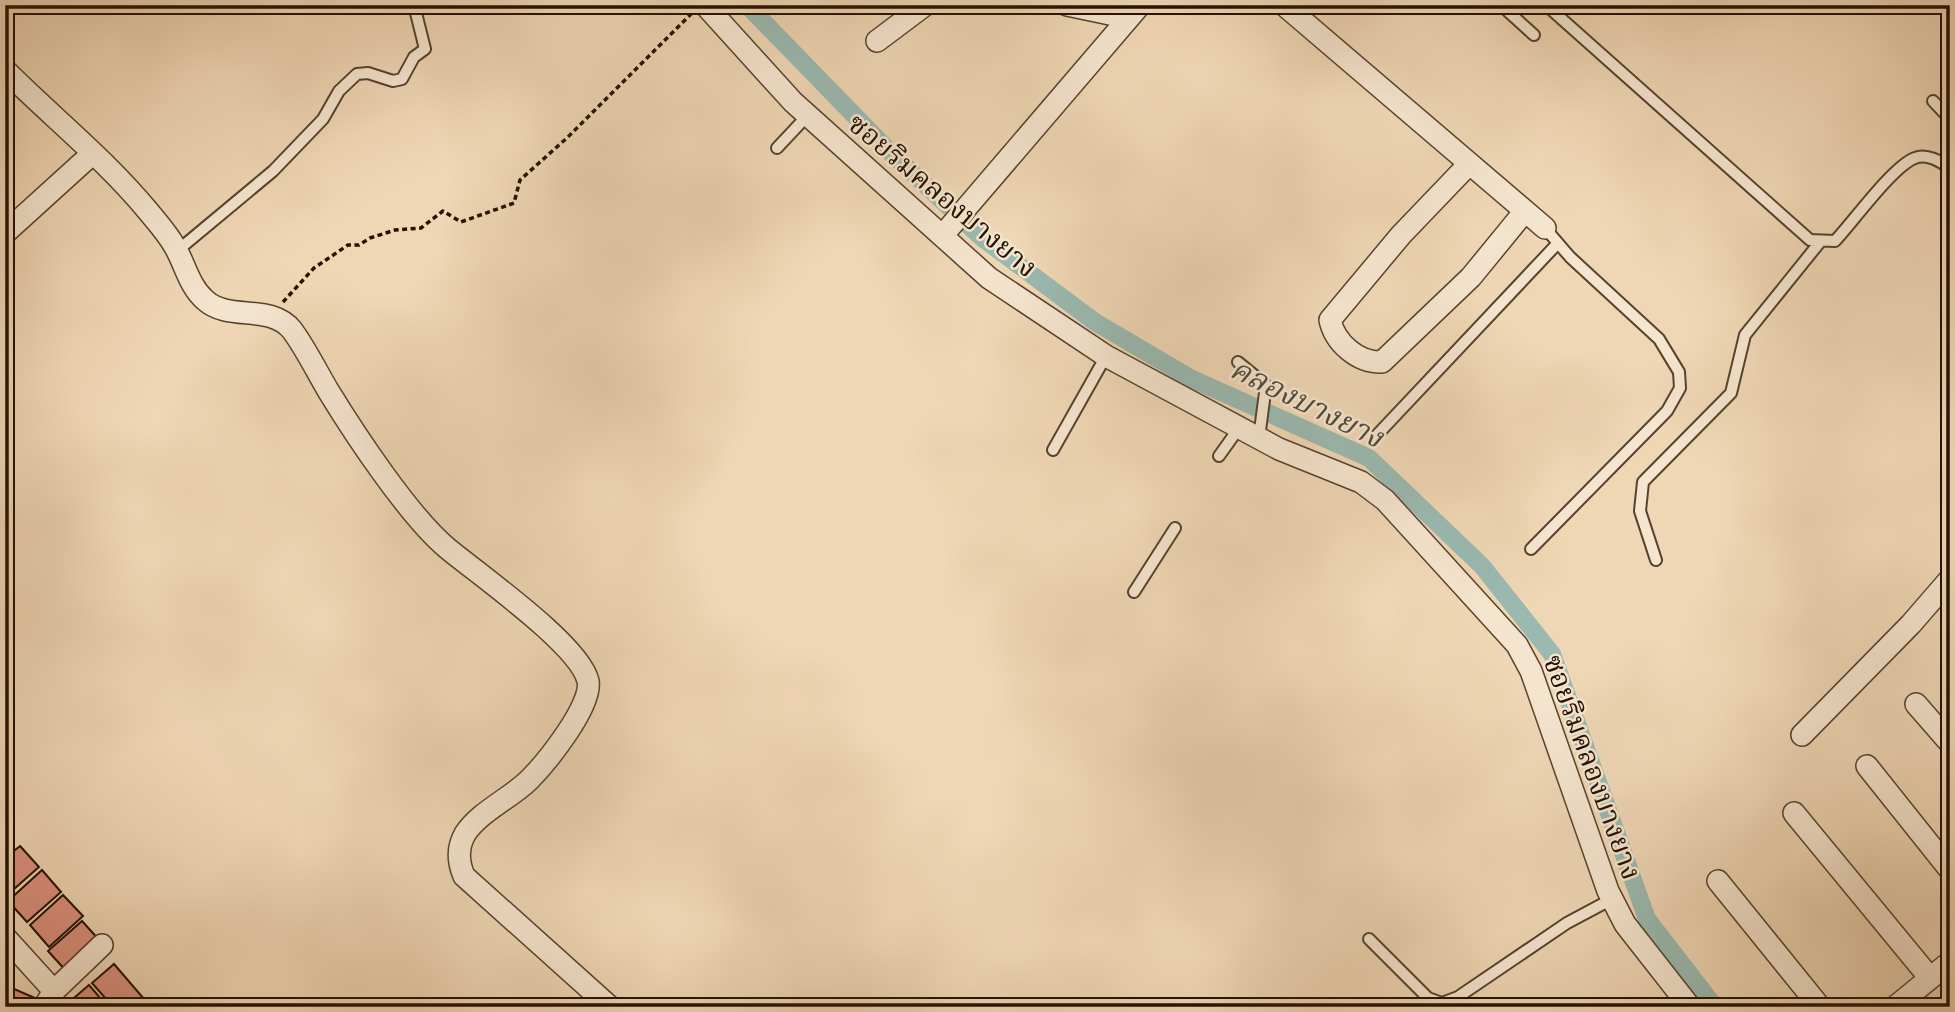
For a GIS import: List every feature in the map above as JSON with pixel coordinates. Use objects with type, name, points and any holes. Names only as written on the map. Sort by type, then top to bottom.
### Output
[{"type":"street","name":"ซอยริมคลองบางยาง","points":[[703,5],[808,115],[947,232],[989,278],[1106,356],[1239,428],[1261,429],[1361,482],[1385,500],[1517,645],[1531,671],[1612,899],[1625,924],[1690,1007]]},
{"type":"street","points":[[877,41],[925,5]]},
{"type":"street","points":[[1067,5],[1134,12]]},
{"type":"street","points":[[1284,5],[1552,236]]},
{"type":"street","points":[[947,232],[1134,12]]},
{"type":"street","points":[[5,69],[147,210],[177,251],[202,299],[215,308],[275,318],[290,328],[339,409],[426,526],[446,548],[518,605],[579,661],[588,681],[588,695],[576,719],[530,779],[466,832],[460,846],[459,862],[464,876],[610,1007]]},
{"type":"street","points":[[5,233],[92,155]]},
{"type":"street","points":[[1469,164],[1401,235],[1330,320],[1333,333],[1353,352],[1368,363],[1382,362],[1471,276],[1525,211]]},
{"type":"street","points":[[1802,734],[1911,624],[1950,579]]},
{"type":"street","points":[[1916,704],[1950,743]]},
{"type":"street","points":[[1867,766],[1950,870]]},
{"type":"street","points":[[1794,813],[1930,978]]},
{"type":"street","points":[[1718,881],[1820,1007]]},
{"type":"street","points":[[5,937],[49,999],[102,945]]},
{"type":"street","points":[[1895,1007],[1950,962]]},
{"type":"lane","points":[[177,251],[274,171],[316,128],[339,91],[357,74],[368,73],[393,81],[402,79],[414,57],[425,49],[414,5]]},
{"type":"lane","points":[[1501,5],[1535,35]]},
{"type":"lane","points":[[1546,5],[1810,240],[1835,241],[1899,169],[1916,157],[1933,158],[1950,169]]},
{"type":"lane","points":[[1933,101],[1950,119]]},
{"type":"lane","points":[[777,148],[808,115]]},
{"type":"lane","points":[[1377,435],[1552,236],[1659,339],[1679,372],[1680,388],[1667,411],[1531,549]]},
{"type":"lane","points":[[1656,560],[1640,511],[1643,482],[1731,393],[1745,335],[1820,242]]},
{"type":"lane","points":[[1053,450],[1106,356]]},
{"type":"lane","points":[[1238,362],[1263,380],[1267,390],[1261,429]]},
{"type":"lane","points":[[1219,456],[1239,428]]},
{"type":"lane","points":[[1134,592],[1175,528]]},
{"type":"lane","points":[[1369,939],[1428,998],[1442,1003],[1458,997],[1567,923],[1612,899]]},
{"type":"path","points":[[275,318],[286,296],[299,283],[348,245],[359,245],[370,238],[395,230],[421,228],[443,211],[461,222],[514,203],[520,180],[703,5]]},
{"type":"building","points":[[20,846],[39,867],[5,897],[5,858]]},
{"type":"building","points":[[42,870],[61,892],[27,922],[8,901]]},
{"type":"building","points":[[63,895],[83,916],[49,947],[30,925]]},
{"type":"building","points":[[82,921],[101,942],[68,973],[48,951]]},
{"type":"building","points":[[114,964],[144,999],[135,1007],[113,1007],[92,983]]},
{"type":"building","points":[[5,985],[35,998],[31,1007],[5,1007]]},
{"type":"building","points":[[89,985],[108,1007],[70,1007],[67,1004]]},
{"type":"waterway","name":"คลองบางยาง","points":[[747,5],[888,150],[981,237],[1095,322],[1192,379],[1369,458],[1482,566],[1552,654],[1647,919],[1715,1007]]}]
